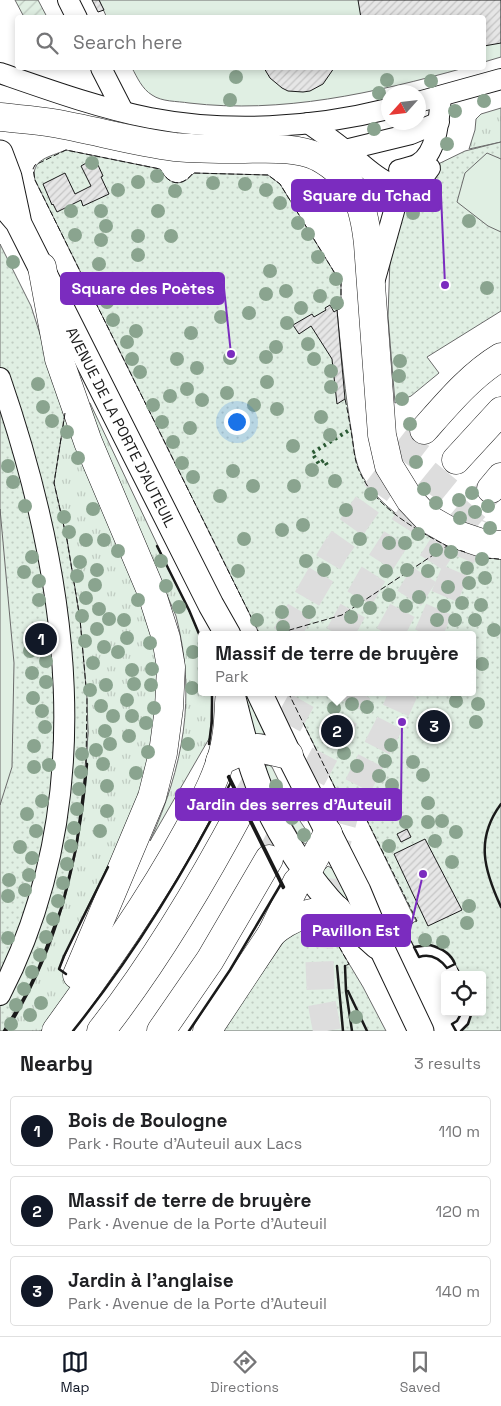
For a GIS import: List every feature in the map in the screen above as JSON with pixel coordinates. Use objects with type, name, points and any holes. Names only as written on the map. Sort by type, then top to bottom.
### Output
[{"type":"highway","points":[[0,116],[53,123],[176,147],[296,151],[316,156],[332,166],[346,180],[360,203],[364,214],[368,244],[382,435],[389,466],[410,500],[427,518],[455,534],[482,543],[501,545]]},
{"type":"highway","points":[[42,267],[59,359],[88,442],[151,591],[166,638],[171,667],[164,753],[152,797],[77,975],[139,882],[217,758],[246,749],[258,748],[289,755]]},
{"type":"highway","points":[[424,430],[470,382],[501,357]]},
{"type":"highway","points":[[456,460],[501,411]]},
{"type":"highway","points":[[56,1031],[132,924],[174,857],[199,809],[226,738],[230,696]]},
{"type":"highway","points":[[101,1031],[160,949],[243,806]]},
{"type":"highway","points":[[207,1031],[272,933],[298,882],[307,872],[328,833]]},
{"type":"highway","points":[[161,1031],[210,960],[269,859]]},
{"type":"highway","points":[[272,933],[300,915],[317,911],[337,910]]},
{"type":"main road","name":"AVENUE DE LA PORTE D'AUTEUIL","points":[[0,153],[9,177],[18,222]]},
{"type":"main road","name":"AVENUE DE LA PORTE D'AUTEUIL","points":[[0,201],[18,222],[42,267],[226,631]]},
{"type":"main road","name":"AVENUE DE LA PORTE D'AUTEUIL","points":[[211,605],[217,631]]},
{"type":"main road","points":[[231,696],[246,749],[266,804],[293,852],[337,910],[383,951]]},
{"type":"main road","points":[[261,696],[358,891],[383,951],[422,1031]]},
{"type":"street","points":[[68,0],[75,15]]},
{"type":"street","points":[[102,70],[123,110]]},
{"type":"street","points":[[0,73],[64,95],[149,118],[208,125],[268,126],[308,123],[337,120],[381,111]]},
{"type":"street","points":[[426,100],[501,79]]},
{"type":"street","points":[[308,123],[384,181],[392,184],[405,177],[430,151],[439,122],[441,97]]},
{"type":"street","points":[[345,150],[411,134],[439,122]]},
{"type":"street","points":[[405,177],[425,176],[430,168]]},
{"type":"street","points":[[371,293],[405,177]]},
{"type":"street","points":[[0,378],[17,429],[44,528],[61,647],[65,724],[57,820],[41,893],[29,930],[0,995]]},
{"type":"green space","points":[[15,0],[38,0],[46,15],[23,15]]},
{"type":"green space","points":[[99,0],[501,0],[501,57],[486,61],[486,15],[106,15]]},
{"type":"green space","points":[[133,70],[456,70],[400,85],[381,85],[381,89],[362,93],[328,99],[259,106],[224,106],[170,101],[160,99],[145,90]]},
{"type":"green space","points":[[501,108],[501,142],[469,149],[475,130],[476,119],[481,114]]},
{"type":"green space","points":[[501,142],[501,311],[427,357],[439,373],[411,396],[395,403],[388,316],[390,259],[399,211],[430,168],[465,151]]},
{"type":"green space","points":[[66,150],[160,169],[167,178],[176,183],[184,181],[194,173],[268,175],[280,184],[339,280],[341,280],[341,308],[337,310],[343,373],[355,454],[363,477],[371,489],[389,508],[426,534],[456,550],[478,556],[501,559],[501,1031],[461,1031],[468,1024],[471,1016],[486,1016],[486,971],[459,971],[449,955],[438,947],[423,945],[414,947],[404,927],[416,921],[353,792],[340,798],[290,696],[476,696],[476,631],[258,631],[35,180],[35,167],[43,160]]},
{"type":"green space","points":[[487,153],[501,159],[501,232],[488,226],[457,202],[465,173]]},
{"type":"green space","points":[[0,244],[31,306],[65,413],[54,483],[67,540],[80,619],[88,732],[81,816],[76,848],[62,906],[39,967],[25,996],[4,1031],[0,1031]]},
{"type":"green space","points":[[90,403],[196,626],[198,631],[198,696],[212,696],[210,737],[150,841],[171,786],[183,731],[186,703],[182,646],[176,616],[86,405]]},
{"type":"green space","points":[[65,413],[139,587],[159,649],[155,752],[120,842],[59,969],[77,981],[41,1031],[6,1031],[40,968],[63,906],[77,848],[85,789],[88,732],[80,619],[67,540],[54,483]]},
{"type":"green space","points":[[0,509],[14,663],[12,767],[0,805]]},
{"type":"green space","points":[[244,696],[253,696],[268,734],[255,734]]},
{"type":"green space","points":[[269,765],[272,767],[294,812],[310,836],[310,841],[306,844],[302,842],[273,790],[265,766]]},
{"type":"green space","points":[[328,866],[333,869],[355,907],[323,878],[323,871]]},
{"type":"green space","points":[[317,925],[330,932],[363,987],[386,1031],[222,1031],[291,931]]},
{"type":"building","points":[[92,0],[99,0],[104,10],[98,12]]},
{"type":"building","points":[[358,0],[501,0],[501,43],[486,46],[486,15],[360,15]]},
{"type":"building","points":[[265,70],[333,70],[323,84],[310,91],[303,92],[288,91],[270,78]]},
{"type":"building","points":[[88,162],[91,168],[98,165],[109,194],[83,206],[81,200],[57,212],[43,184],[65,173],[75,194],[91,186],[81,166]]},
{"type":"building","points":[[330,305],[334,312],[337,310],[345,399],[337,404],[332,359],[311,326],[299,334],[293,325],[312,314],[314,317],[326,310],[325,308]]},
{"type":"building","points":[[407,829],[411,837],[401,842],[397,834]]},
{"type":"building","points":[[425,839],[462,910],[428,926],[394,854]]},
{"type":"tunnel","points":[[288,631],[336,549],[379,488],[424,430]]},
{"type":"tunnel","points":[[341,631],[371,578],[411,515],[456,460]]},
{"type":"tunnel","points":[[391,631],[408,600],[445,542],[491,489]]},
{"type":"tunnel","points":[[430,631],[478,518]]},
{"type":"tunnel","points":[[247,798],[304,696]]},
{"type":"tunnel","points":[[272,853],[356,696]]},
{"type":"tunnel","points":[[327,1031],[321,999],[319,949],[327,878],[346,809],[402,696]]},
{"type":"hedge","points":[[327,465],[324,460],[319,464],[312,453],[351,429]]},
{"type":"fence","points":[[258,631],[35,180],[33,169],[35,165],[66,150],[160,169],[167,178],[175,183],[184,181],[193,173],[268,175],[280,184],[339,280],[341,280],[341,308],[337,310]]},
{"type":"fence","points":[[345,399],[356,460],[364,481],[373,493],[395,514],[408,524],[447,546]]},
{"type":"fence","points":[[65,413],[54,483],[67,540],[80,619],[87,698],[86,764]]},
{"type":"fence","points":[[286,631],[342,615],[447,546],[465,552]]},
{"type":"fence","points":[[477,556],[499,559]]},
{"type":"fence","points":[[290,696],[340,798],[353,792],[417,921],[404,927],[414,947],[423,945],[437,947],[448,955],[459,971]]},
{"type":"fence","points":[[315,924],[327,930],[331,935],[349,964],[345,966]]},
{"type":"fence","points":[[461,1031],[468,1024],[471,1016]]},
{"type":"wall","points":[[157,546],[198,631]]},
{"type":"wall","points":[[209,744],[212,721],[212,696]]},
{"type":"wall","points":[[4,1031],[25,996],[39,967],[62,906],[76,848],[87,764],[83,799],[78,834],[72,869],[63,903],[52,936],[39,968],[24,1000],[6,1031]]},
{"type":"wall","points":[[229,776],[284,887],[283,888],[228,777],[229,776]]},
{"type":"wall","points":[[73,1031],[118,972],[158,911],[178,879],[231,782]]},
{"type":"wall","points":[[501,804],[493,817],[485,842],[485,855],[490,880],[501,907]]},
{"type":"wall","points":[[66,974],[59,969],[64,956],[108,867]]},
{"type":"wall","points":[[189,1031],[230,970],[281,884]]},
{"type":"wall","points":[[430,945],[445,951],[455,964],[447,968],[435,958],[419,957],[414,947],[430,945]]},
{"type":"wall","points":[[337,966],[343,1031]]},
{"type":"wall","points":[[345,966],[346,991],[352,1031]]},
{"type":"wall","points":[[348,991],[367,1031]]},
{"type":"wall","points":[[456,1031],[452,1024],[460,1016]]},
{"type":"wall","points":[[461,1031],[468,1024],[471,1016]]},
{"type":"place","name":"Square du Tchad","points":[[445,285]]},
{"type":"place","name":"Square des Poètes","points":[[231,354]]},
{"type":"place","name":"Bois de Boulogne","points":[[41,639]]},
{"type":"place","name":"Jardin des serres d’Auteuil","points":[[402,722]]},
{"type":"place","name":"Jardin à l'anglaise","points":[[434,726]]},
{"type":"place","name":"Massif de terre de bruyère","points":[[337,731]]},
{"type":"place","name":"Pavillon Est","points":[[423,874]]}]
